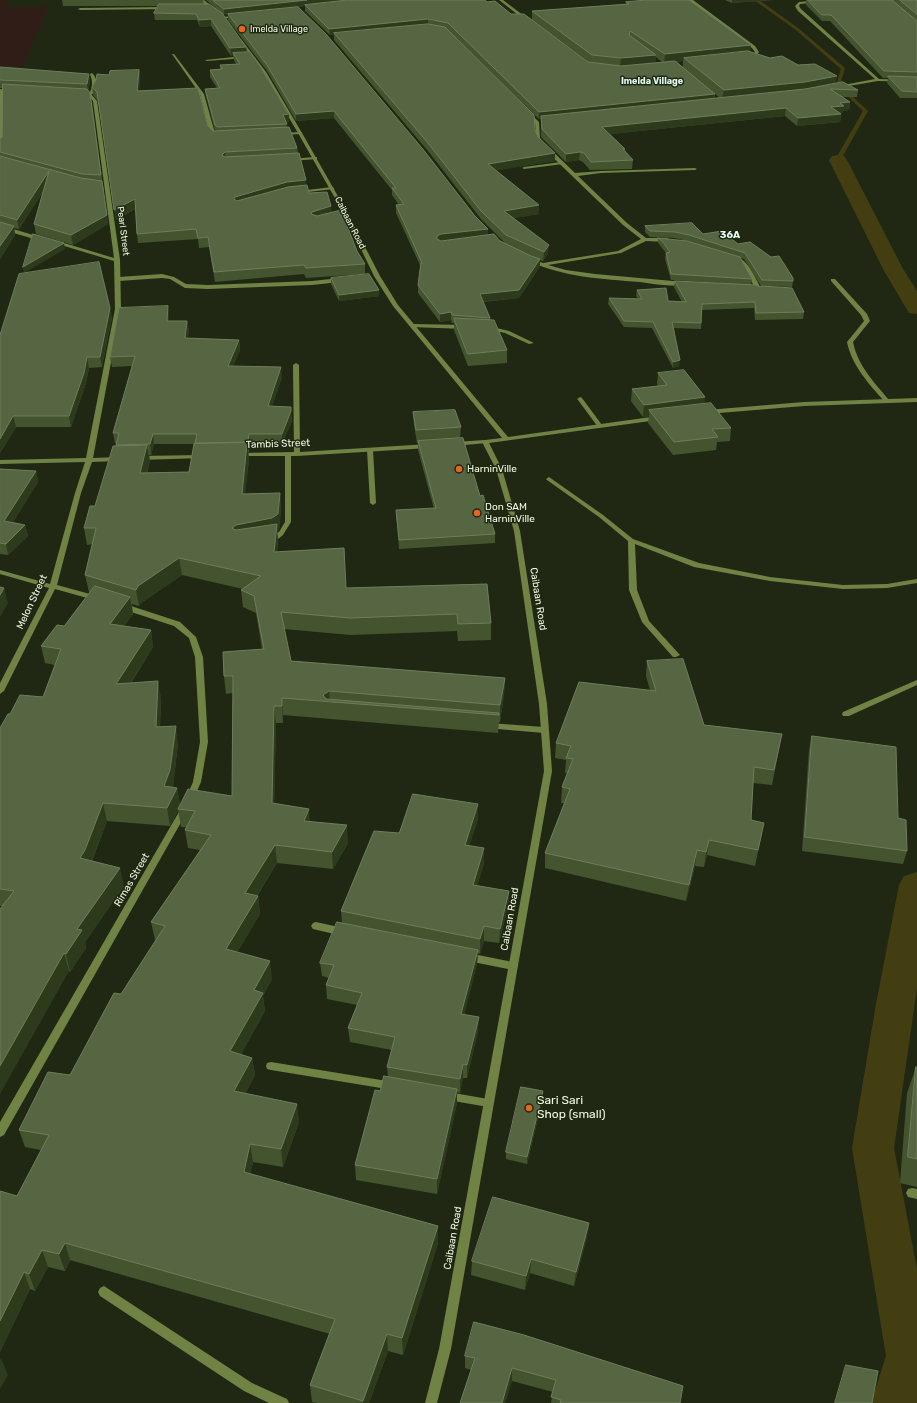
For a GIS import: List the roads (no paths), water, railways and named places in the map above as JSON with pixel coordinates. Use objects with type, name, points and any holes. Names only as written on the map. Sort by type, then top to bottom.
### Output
[{"type":"street","points":[[202,0],[226,22]]},
{"type":"street","points":[[501,0],[533,24]]},
{"type":"street","points":[[684,1],[691,0],[754,47],[757,52],[755,55],[747,58]]},
{"type":"street","points":[[834,0],[800,3],[797,6],[799,10],[878,80]]},
{"type":"street","points":[[80,8],[174,8]]},
{"type":"street","points":[[204,8],[212,8]]},
{"type":"street","points":[[222,18],[245,15]]},
{"type":"street","name":"Caibaan Road","points":[[236,35],[264,72],[315,158],[346,214],[377,276],[396,306],[506,439]]},
{"type":"street","points":[[173,55],[202,94],[212,134],[216,137],[222,137]]},
{"type":"street","points":[[207,60],[252,56]]},
{"type":"street","points":[[739,58],[754,60]]},
{"type":"street","points":[[74,93],[90,96],[95,89],[95,82],[92,74]]},
{"type":"street","points":[[835,88],[878,80],[917,81]]},
{"type":"street","points":[[0,146],[1,90],[16,91]]},
{"type":"street","name":"Pearl Street","points":[[90,96],[95,101],[108,188],[119,279],[118,309],[90,460]]},
{"type":"street","points":[[520,105],[537,122],[538,138],[541,143],[625,224],[644,239]]},
{"type":"street","points":[[537,122],[545,121]]},
{"type":"street","points":[[278,134],[300,133]]},
{"type":"street","points":[[286,160],[315,158]]},
{"type":"street","points":[[524,168],[561,163]]},
{"type":"street","points":[[573,175],[601,172],[695,169]]},
{"type":"street","points":[[102,187],[108,188]]},
{"type":"street","points":[[293,193],[332,188]]},
{"type":"street","points":[[339,216],[346,214]]},
{"type":"street","points":[[0,227],[44,240]]},
{"type":"street","points":[[543,265],[619,252],[644,239],[674,241]]},
{"type":"street","points":[[51,242],[117,260]]},
{"type":"street","points":[[725,255],[742,261],[759,290]]},
{"type":"street","points":[[527,258],[558,270],[650,282],[689,285]]},
{"type":"street","points":[[119,279],[162,276],[172,278],[185,286],[208,287],[312,283],[348,279]]},
{"type":"street","points":[[370,277],[377,276]]},
{"type":"street","points":[[832,280],[864,314],[867,322],[850,342],[851,352],[858,365],[887,401]]},
{"type":"street","points":[[752,289],[767,290]]},
{"type":"street","points":[[413,326],[472,328]]},
{"type":"street","points":[[480,328],[507,332],[531,343]]},
{"type":"street","points":[[296,365],[297,454]]},
{"type":"street","points":[[580,399],[600,426]]},
{"type":"street","points":[[697,412],[804,404],[917,400]]},
{"type":"street","points":[[446,444],[485,442],[667,417]]},
{"type":"street","name":"Caibaan Road","points":[[431,1403],[444,1349],[548,771],[543,704],[517,531],[499,469],[485,442]]},
{"type":"street","name":"Tambis Street","points":[[232,456],[297,454],[439,445]]},
{"type":"street","points":[[370,450],[372,503]]},
{"type":"street","points":[[262,540],[276,538],[284,532],[288,522],[288,454]]},
{"type":"street","points":[[0,462],[208,456]]},
{"type":"street","name":"Melon Street","points":[[0,691],[53,586],[78,493],[90,460]]},
{"type":"street","points":[[549,479],[601,516],[631,540],[696,565],[770,579],[843,587],[887,586],[917,581]]},
{"type":"street","points":[[631,540],[633,590],[646,622],[676,655]]},
{"type":"street","points":[[0,572],[104,600]]},
{"type":"street","name":"Rimas Street","points":[[0,1132],[178,822],[197,782],[204,742],[199,657],[192,637],[177,624],[118,604]]},
{"type":"street","points":[[846,714],[917,682]]},
{"type":"street","points":[[481,725],[544,730]]},
{"type":"street","points":[[316,926],[354,934]]},
{"type":"street","points":[[460,955],[513,966]]},
{"type":"street","points":[[271,1066],[403,1088]]},
{"type":"street","points":[[434,1094],[488,1103]]},
{"type":"street","points":[[104,1292],[248,1387],[283,1403]]},
{"type":"waterway","points":[[756,0],[797,29],[843,69],[838,85],[866,111],[838,160]]},
{"type":"waterway","points":[[838,160],[893,269],[917,308]]},
{"type":"waterway","points":[[895,1403],[910,1356],[873,1148],[895,1004],[917,885]]},
{"type":"place","name":"Imelda Village","points":[[242,29]]},
{"type":"place","name":"HarninVille","points":[[459,469]]},
{"type":"place","name":"Don SAM HarninVille","points":[[477,513]]},
{"type":"place","name":"Sari Sari Shop (small)","points":[[529,1108]]},
{"type":"district","name":"Imelda Village","points":[[652,81]]},
{"type":"district","name":"36A","points":[[730,235]]}]
